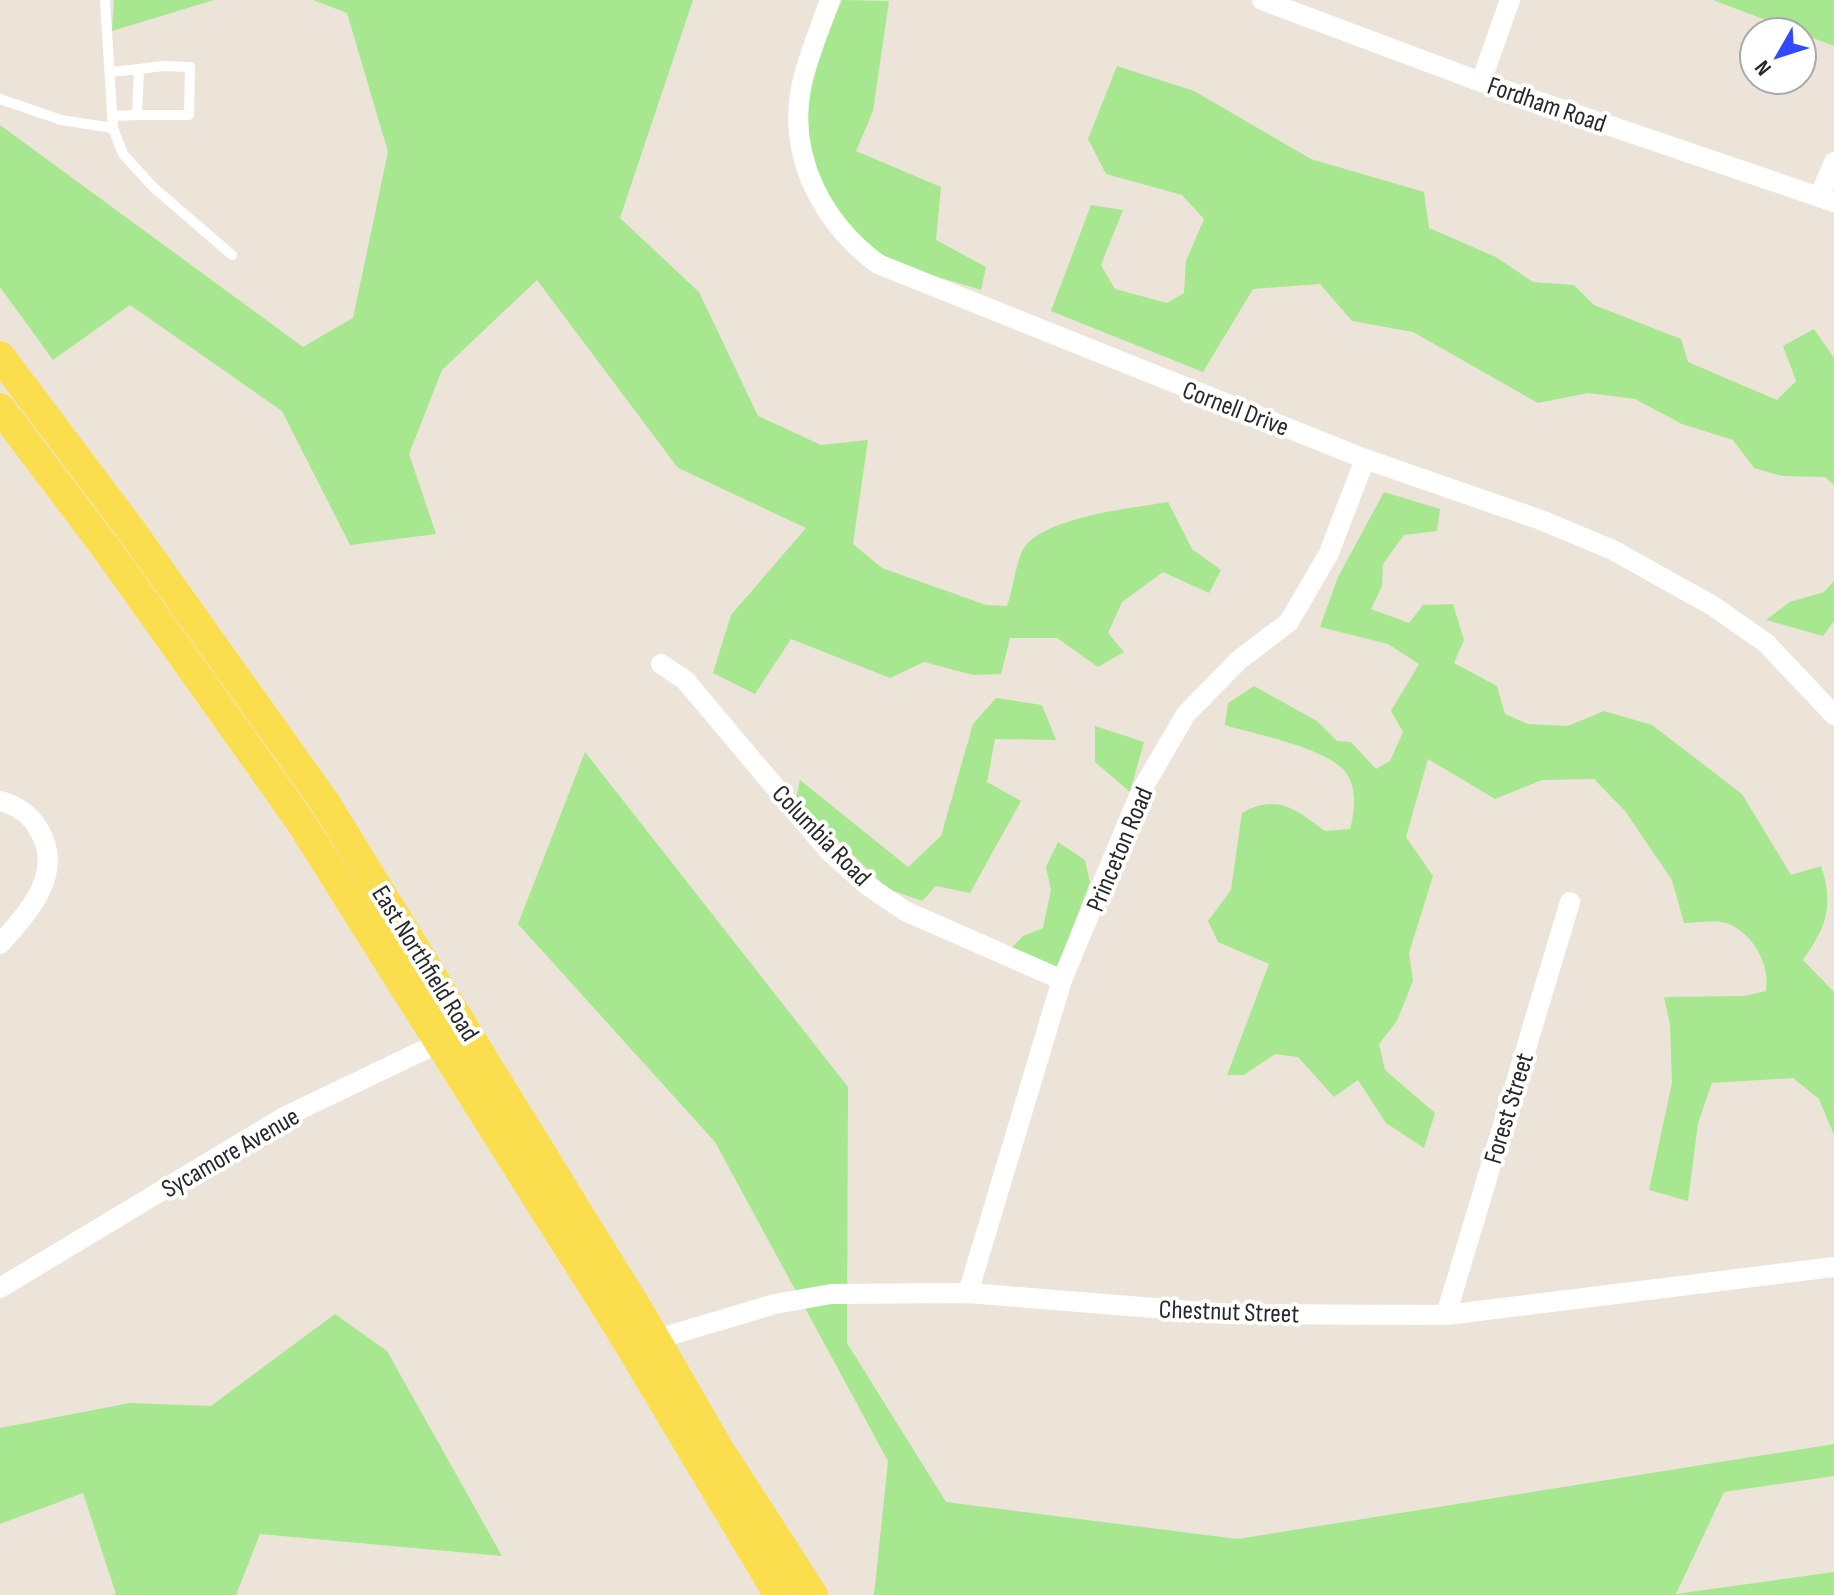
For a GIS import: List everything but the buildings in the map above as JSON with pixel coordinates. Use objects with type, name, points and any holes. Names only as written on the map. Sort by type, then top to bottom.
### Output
[{"type":"main road","name":"East Northfield Road","points":[[5,372],[171,586],[324,801],[466,1028],[779,1595]]},
{"type":"main road","name":"East Northfield Road","points":[[0,408],[298,818],[621,1331],[642,1345],[717,1446],[813,1595]]},
{"type":"main road","points":[[148,608],[171,586]]},
{"type":"main road","points":[[298,818],[324,801]]},
{"type":"street","name":"Cornell Drive","points":[[830,0],[801,89],[801,144],[810,179],[822,204],[838,227],[864,253],[894,274],[1365,459],[1541,520],[1613,550],[1713,606],[1766,643],[1834,715]]},
{"type":"street","name":"Fordham Road","points":[[1262,0],[1481,82],[1827,198]]},
{"type":"street","points":[[1481,82],[1510,0]]},
{"type":"street","points":[[1827,198],[1834,162]]},
{"type":"street","name":"Princeton Road","points":[[968,1293],[1062,980],[1141,791],[1186,714],[1239,660],[1289,622],[1329,553],[1365,459]]},
{"type":"street","name":"Columbia Road","points":[[661,664],[685,680],[828,850],[868,886],[905,911],[1062,980]]},
{"type":"street","points":[[0,801],[17,807],[37,825],[49,861],[37,898],[0,944]]},
{"type":"street","name":"Forest Street","points":[[1446,1315],[1570,902]]},
{"type":"street","name":"Sycamore Avenue","points":[[3,1280],[284,1117],[440,1044],[466,1028]]},
{"type":"street","name":"Chestnut Street","points":[[642,1345],[802,1297],[968,1293],[1229,1314],[1446,1315],[1834,1267]]},
{"type":"lane","points":[[105,0],[113,128],[123,154],[153,187],[232,255]]},
{"type":"lane","points":[[110,72],[190,67],[189,115],[112,116]]},
{"type":"lane","points":[[137,115],[139,69]]},
{"type":"lane","points":[[0,99],[61,120],[113,128]]},
{"type":"green space","points":[[114,0],[214,0],[112,31]]},
{"type":"green space","points":[[313,0],[693,0],[620,218],[699,292],[758,416],[821,445],[868,440],[853,544],[882,568],[986,605],[1007,606],[1022,551],[1032,539],[1047,530],[1089,516],[1168,502],[1192,549],[1221,570],[1209,593],[1163,572],[1122,602],[1108,633],[1124,652],[1098,667],[1057,638],[1010,638],[1001,674],[973,675],[924,662],[890,678],[791,639],[755,694],[713,673],[731,615],[806,528],[678,468],[537,280],[442,370],[409,454],[436,534],[350,545],[282,411],[130,305],[53,360],[0,287],[0,125],[303,347],[353,318],[388,152],[347,13]]},
{"type":"green space","points":[[842,0],[889,1],[873,111],[856,151],[941,187],[936,240],[986,267],[981,290],[888,258],[849,225],[833,205],[821,182],[807,132],[807,106],[817,60]]},
{"type":"green space","points":[[1713,0],[1834,0],[1834,46],[1818,40],[1818,16],[1755,16]]},
{"type":"green space","points":[[1117,66],[1194,91],[1311,159],[1424,192],[1429,228],[1496,257],[1533,282],[1574,285],[1594,305],[1681,339],[1688,362],[1777,400],[1796,381],[1783,346],[1814,329],[1834,358],[1834,485],[1825,477],[1782,476],[1754,468],[1733,440],[1682,424],[1635,399],[1588,393],[1538,403],[1413,332],[1352,321],[1320,284],[1253,289],[1203,372],[1051,311],[1091,205],[1123,210],[1101,265],[1115,289],[1167,303],[1184,293],[1186,261],[1204,219],[1182,195],[1106,174],[1088,139]]},
{"type":"green space","points":[[1384,492],[1440,509],[1437,531],[1404,535],[1383,564],[1382,586],[1371,609],[1409,623],[1423,605],[1453,604],[1464,640],[1454,663],[1497,686],[1505,714],[1528,724],[1568,726],[1604,711],[1652,725],[1742,794],[1791,875],[1821,866],[1827,892],[1826,915],[1818,936],[1803,960],[1834,992],[1834,1135],[1819,1099],[1793,1078],[1712,1083],[1698,1123],[1688,1201],[1649,1190],[1672,1083],[1670,1024],[1664,997],[1745,996],[1766,991],[1766,971],[1759,952],[1746,936],[1729,924],[1713,921],[1684,923],[1672,880],[1625,811],[1594,779],[1542,780],[1495,799],[1428,759],[1406,837],[1433,876],[1409,953],[1413,981],[1397,1021],[1379,1044],[1385,1070],[1435,1113],[1424,1148],[1386,1123],[1358,1080],[1334,1097],[1298,1057],[1275,1054],[1244,1075],[1227,1075],[1269,964],[1218,942],[1208,921],[1231,890],[1242,813],[1266,804],[1276,804],[1295,811],[1325,831],[1350,829],[1354,798],[1348,775],[1332,761],[1304,748],[1225,725],[1228,703],[1254,686],[1317,721],[1337,741],[1351,742],[1376,769],[1390,761],[1403,732],[1391,711],[1419,664],[1388,644],[1320,627],[1338,577]]},
{"type":"green space","points":[[1834,581],[1834,621],[1823,636],[1766,620],[1790,602],[1824,592]]},
{"type":"green space","points":[[996,698],[1042,705],[1056,740],[995,739],[987,782],[1021,801],[970,893],[936,886],[922,901],[888,889],[796,799],[800,780],[908,867],[941,836],[973,724]]},
{"type":"green space","points":[[1095,726],[1144,742],[1130,792],[1095,762]]},
{"type":"green space","points":[[585,752],[848,1087],[847,1343],[946,1502],[1237,1539],[1834,1444],[1834,1476],[1724,1492],[1676,1594],[1834,1572],[1834,1595],[874,1595],[888,1461],[715,1142],[518,924]]},
{"type":"green space","points":[[1058,842],[1085,860],[1090,882],[1057,968],[1008,952],[1023,936],[1043,928],[1051,890],[1046,867]]},
{"type":"green space","points":[[335,1314],[387,1351],[502,1556],[260,1534],[236,1595],[113,1595],[116,1594],[83,1493],[0,1524],[0,1428],[130,1403],[211,1406]]}]
